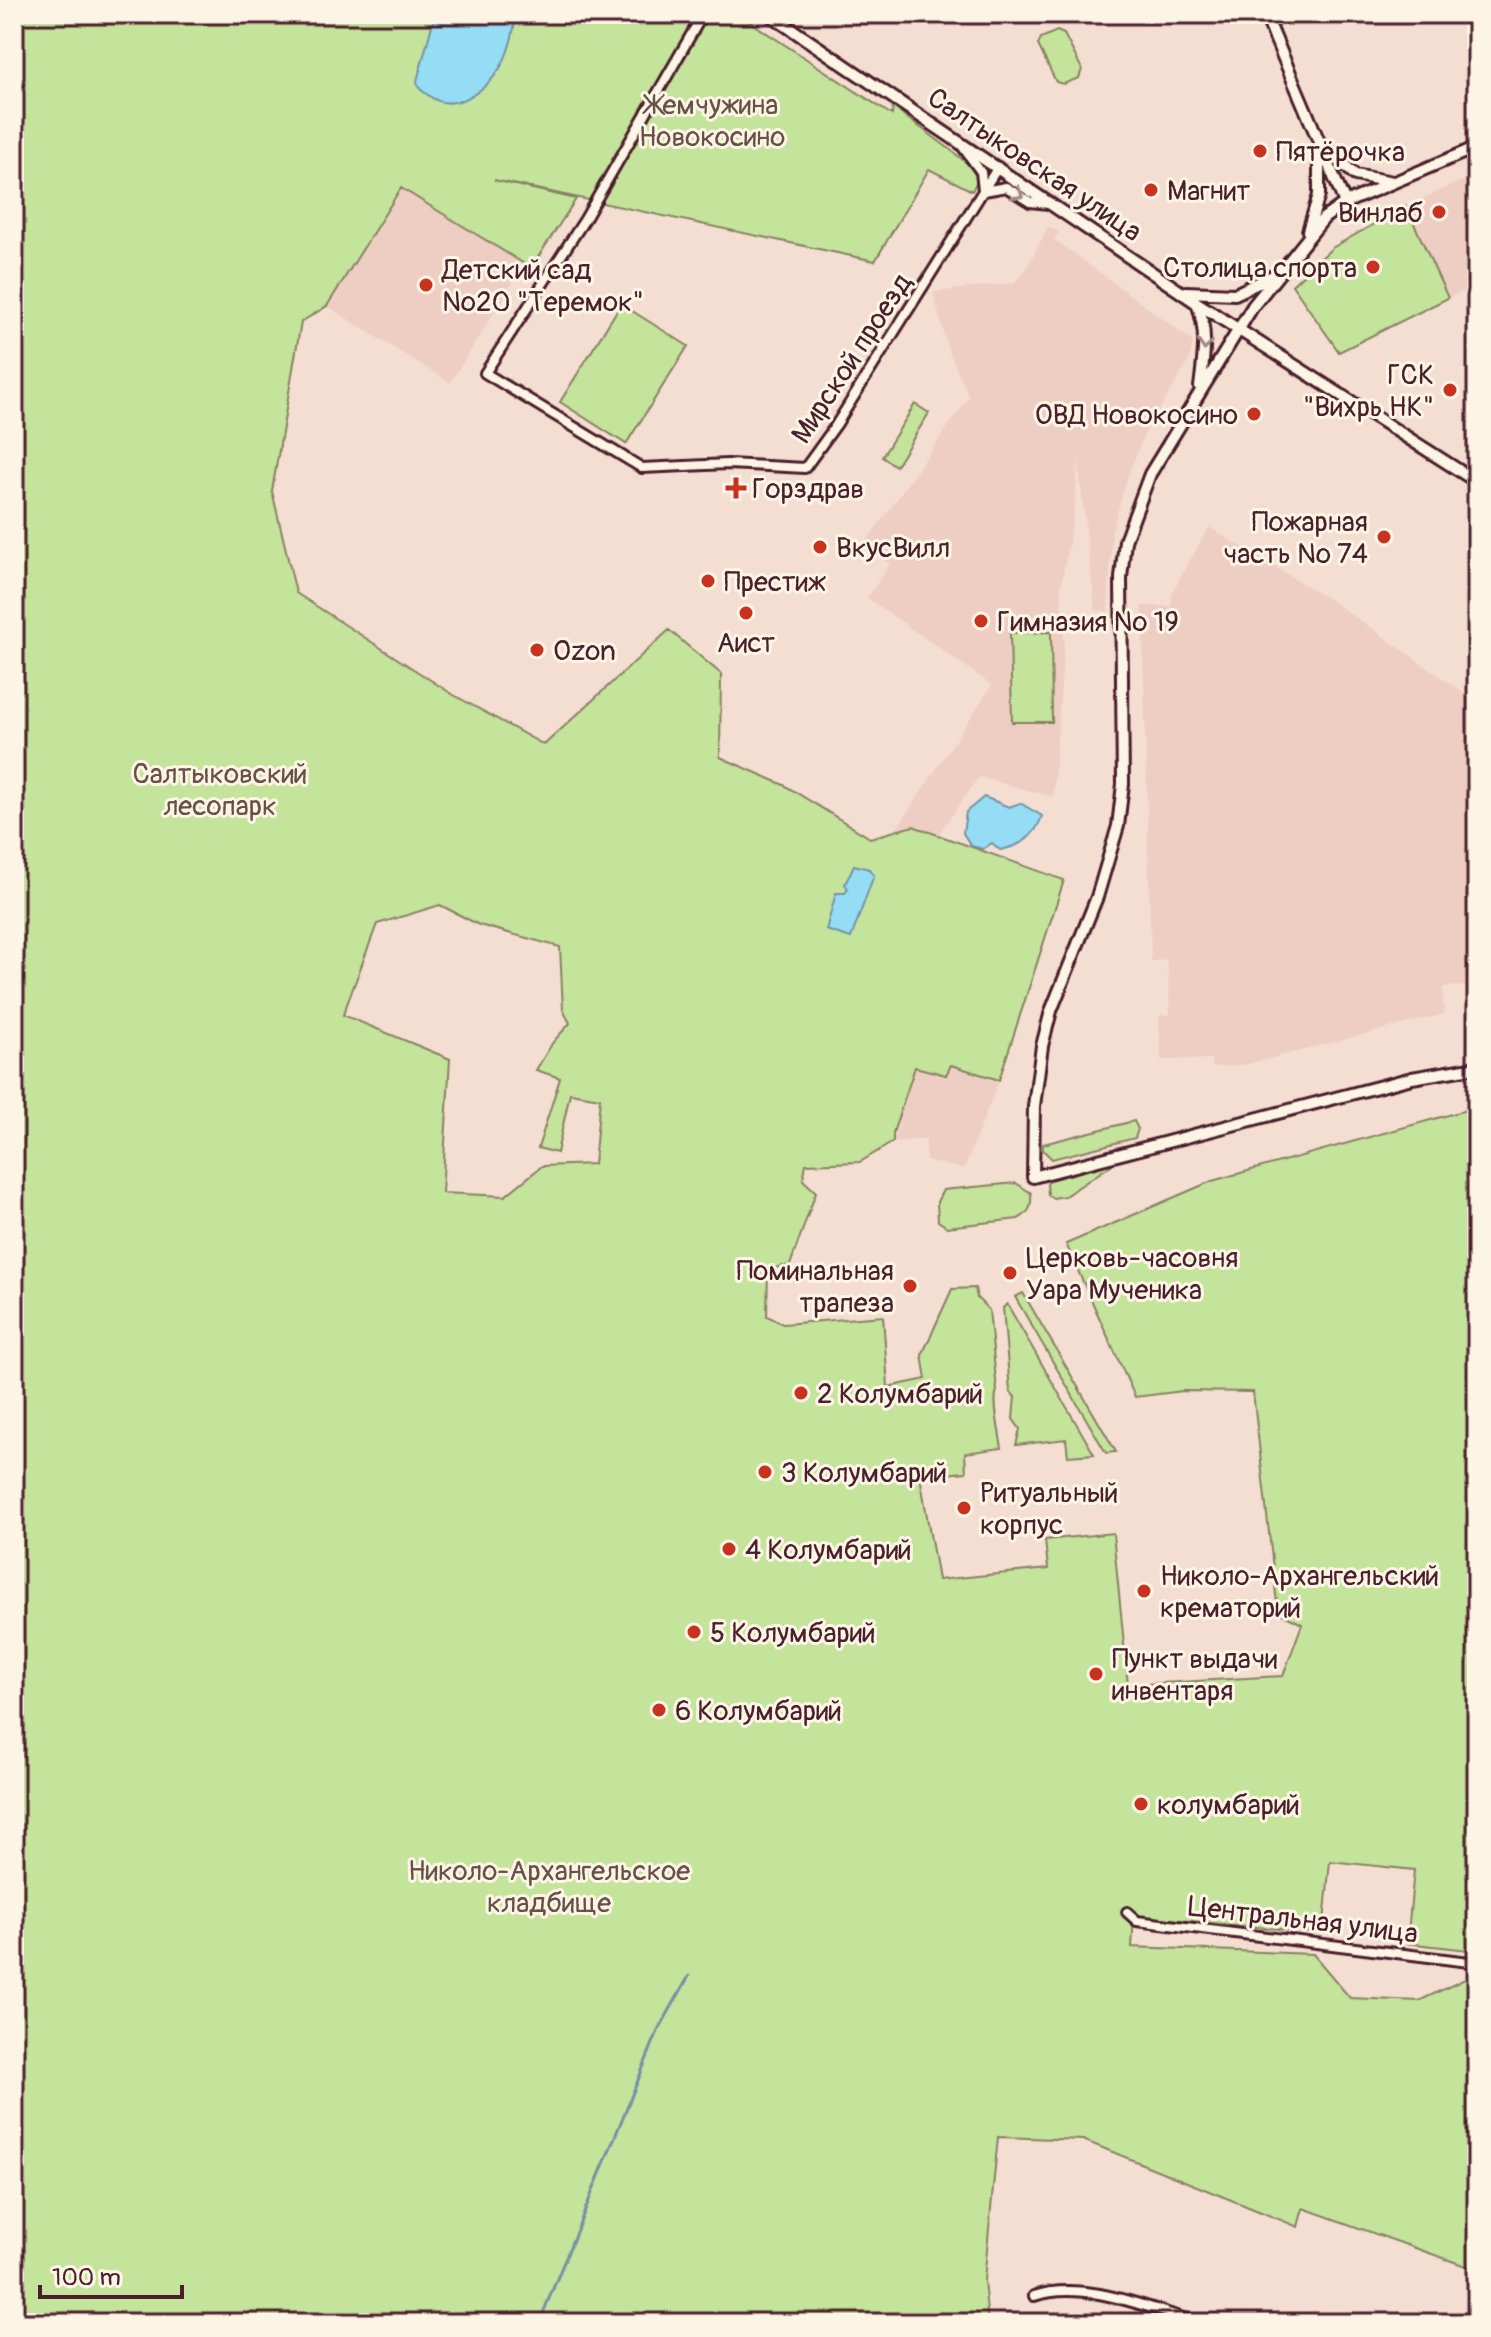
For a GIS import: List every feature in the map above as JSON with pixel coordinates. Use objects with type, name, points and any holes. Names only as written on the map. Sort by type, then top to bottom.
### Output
[{"type":"street","name":"Мирской проезд","points":[[703,14],[578,230],[485,373],[642,468],[728,464],[805,468],[836,425],[998,167]]},
{"type":"street","name":"Салтыковская улица","points":[[769,14],[1197,303],[1239,327],[1477,482]]},
{"type":"street","points":[[1265,14],[1345,203]]},
{"type":"street","points":[[1316,131],[1343,167],[1365,178],[1395,183]]},
{"type":"street","points":[[1306,237],[1316,210],[1321,178],[1316,131]]},
{"type":"street","points":[[956,139],[981,172],[983,191],[1006,187],[1030,202],[1053,204]]},
{"type":"street","points":[[1477,147],[1345,203],[1306,237],[1239,327],[1150,474],[1125,541],[1121,578],[1121,804],[1097,897],[1051,1011],[1042,1046],[1034,1106],[1033,1177],[1412,1078],[1477,1067]]},
{"type":"street","points":[[1181,292],[1225,296],[1279,273]]},
{"type":"street","points":[[1197,303],[1205,323],[1206,338],[1200,389]]},
{"type":"street","name":"Центральная улица","points":[[1127,1912],[1137,1921],[1477,1963]]},
{"type":"street","points":[[1034,2296],[1056,2289],[1089,2293],[1200,2323]]},
{"type":"shaded area","points":[[1477,174],[1477,286],[1448,298],[1406,206]]},
{"type":"shaded area","name":"Детский сад №20 \"Теремок\"","points":[[402,187],[524,265],[450,383],[327,306]]},
{"type":"shaded area","name":"Гимназия № 19","points":[[1048,227],[1059,232],[1054,239],[1193,341],[1189,361],[1145,433],[1128,475],[1112,531],[1108,611],[1095,610],[1078,460],[1075,507],[1061,586],[1064,643],[1053,797],[979,777],[938,835],[913,826],[895,831],[992,685],[867,598],[890,564],[864,545],[969,397],[948,349],[933,292],[1014,283],[1026,269]]},
{"type":"shaded area","points":[[1209,527],[1341,607],[1477,702],[1477,985],[1443,987],[1444,1014],[1244,1065],[1212,1067],[1211,1059],[1161,1060],[1159,1015],[1170,1015],[1167,960],[1151,961],[1142,606],[1171,606],[1172,592]]},
{"type":"shaded area","points":[[950,1065],[999,1080],[964,1169],[926,1161],[926,1139],[893,1142],[915,1067],[945,1075]]},
{"type":"green space","points":[[14,14],[706,14],[711,17],[738,14],[892,115],[893,107],[940,142],[979,177],[972,191],[929,169],[875,261],[494,180],[576,199],[531,268],[401,188],[327,306],[301,322],[272,491],[296,593],[452,694],[544,745],[669,630],[721,674],[720,757],[784,785],[870,838],[913,826],[1064,880],[999,1080],[951,1065],[946,1075],[915,1067],[893,1133],[893,1142],[860,1162],[806,1164],[803,1180],[816,1192],[790,1265],[768,1269],[767,1316],[783,1324],[883,1316],[888,1387],[926,1379],[922,1355],[952,1289],[975,1288],[977,1298],[989,1310],[996,1410],[1002,1448],[965,1453],[966,1472],[920,1476],[938,1580],[1048,1569],[1045,1540],[1113,1533],[1128,1685],[1283,1676],[1302,1624],[1278,1612],[1253,1392],[1183,1391],[1135,1397],[1066,1244],[1212,1181],[1477,1107],[1477,1951],[1407,1943],[1414,1870],[1330,1861],[1323,1933],[1134,1916],[1132,1947],[1313,1954],[1350,1998],[1419,2001],[1467,1978],[1477,1979],[1477,2270],[1303,2208],[1298,2227],[1083,2140],[998,2137],[984,2280],[988,2323],[14,2323]],"holes":[[[440,905],[479,925],[560,947],[563,1010],[570,1023],[553,1042],[536,1070],[560,1078],[538,1148],[557,1153],[570,1093],[600,1098],[594,1164],[542,1166],[505,1196],[442,1193],[450,1059],[343,1015],[377,924]]]},
{"type":"green space","points":[[1057,31],[1064,34],[1082,69],[1079,78],[1063,84],[1056,82],[1038,45],[1041,38]]},
{"type":"green space","name":"Столица спорта","points":[[1406,206],[1448,298],[1339,352],[1292,285],[1332,248]]},
{"type":"green space","points":[[621,304],[688,346],[626,444],[560,402]]},
{"type":"green space","points":[[915,404],[929,413],[896,466],[882,457]]},
{"type":"green space","points":[[1051,632],[1052,722],[1012,722],[1010,633]]},
{"type":"green space","points":[[1134,1121],[1138,1129],[1135,1138],[1052,1159],[1043,1150],[1043,1144]]},
{"type":"green space","points":[[1119,1160],[1065,1196],[1053,1198],[1048,1195],[1047,1184],[1051,1179]]},
{"type":"green space","points":[[1016,1183],[1031,1193],[1029,1209],[1018,1219],[947,1227],[938,1221],[937,1202],[943,1190]]},
{"type":"green space","points":[[1023,1293],[1116,1452],[1106,1453],[1015,1297]]},
{"type":"green space","points":[[1007,1304],[1094,1454],[1068,1456],[1066,1439],[1016,1445],[1020,1429],[1013,1419],[1015,1397],[1010,1391],[1003,1308]]},
{"type":"water","points":[[435,14],[516,14],[511,42],[500,68],[486,85],[468,98],[437,101],[417,84]]},
{"type":"water","points":[[984,797],[1009,807],[1020,803],[1042,816],[1031,835],[1014,846],[1000,850],[992,843],[983,849],[971,846],[963,833],[966,812]]},
{"type":"water","points":[[854,865],[869,869],[874,875],[851,938],[826,930],[836,893],[845,893],[848,889],[845,884]]},
{"type":"waterway","points":[[539,2323],[658,2031],[689,1976]]},
{"type":"place","name":"Пятёрочка","points":[[1260,151]]},
{"type":"place","name":"Магнит","points":[[1151,190]]},
{"type":"place","name":"Винлаб","points":[[1439,212]]},
{"type":"place","name":"Столица спорта","points":[[1373,267]]},
{"type":"place","name":"Детский сад №20 \"Теремок\"","points":[[426,285]]},
{"type":"place","name":"ГСК \"Вихрь НК\"","points":[[1450,390]]},
{"type":"place","name":"ОВД Новокосино","points":[[1254,414]]},
{"type":"place","name":"Горздрав","points":[[736,488]]},
{"type":"place","name":"Пожарная часть № 74","points":[[1384,537]]},
{"type":"place","name":"ВкусВилл","points":[[820,547]]},
{"type":"place","name":"Престиж","points":[[708,581]]},
{"type":"place","name":"Аист","points":[[746,613]]},
{"type":"place","name":"Гимназия № 19","points":[[981,621]]},
{"type":"place","name":"Ozon","points":[[537,650]]},
{"type":"place","name":"Церковь-часовня Уара Мученика","points":[[1010,1273]]},
{"type":"place","name":"Поминальная трапеза","points":[[910,1286]]},
{"type":"place","name":"2 Колумбарий","points":[[801,1393]]},
{"type":"place","name":"3 Колумбарий","points":[[765,1472]]},
{"type":"place","name":"Ритуальный корпус","points":[[964,1508]]},
{"type":"place","name":"4 Колумбарий","points":[[729,1549]]},
{"type":"place","name":"Николо-Архангельский крематорий","points":[[1144,1591]]},
{"type":"place","name":"5 Колумбарий","points":[[694,1632]]},
{"type":"place","name":"Пункт выдачи инвентаря","points":[[1096,1674]]},
{"type":"place","name":"6 Колумбарий","points":[[659,1710]]},
{"type":"place","name":"колумбарий","points":[[1141,1804]]},
{"type":"park label","name":"Жемчужина Новокосино","points":[[712,120]]},
{"type":"park label","name":"Салтыковский лесопарк","points":[[220,789]]},
{"type":"park label","name":"Николо-Архангельское кладбище","points":[[549,1886]]}]
